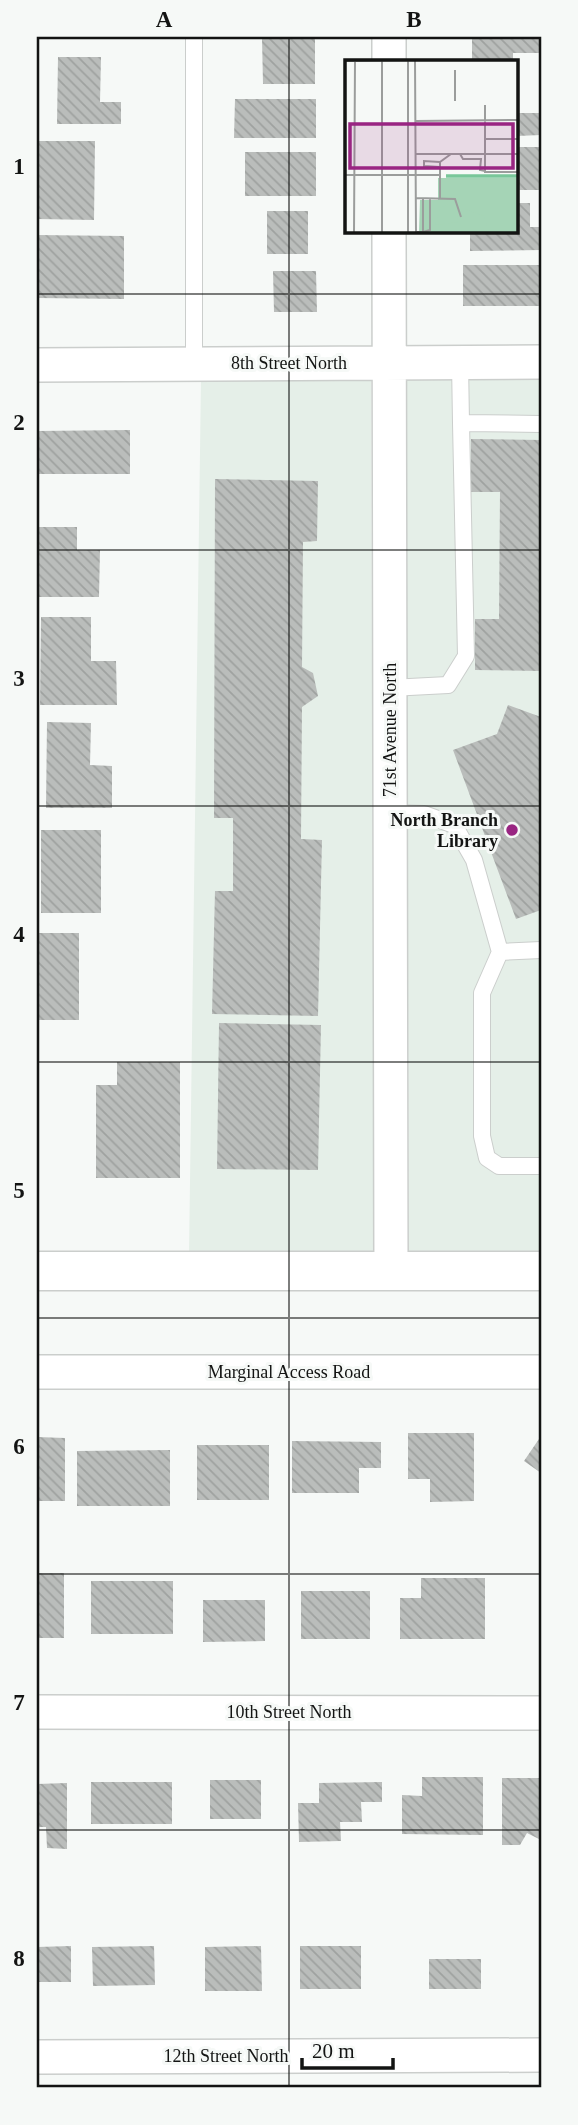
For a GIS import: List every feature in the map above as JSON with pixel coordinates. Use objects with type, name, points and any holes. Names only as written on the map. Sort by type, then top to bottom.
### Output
[{"type":"main road","points":[[37,1271],[541,1271]]},
{"type":"street","points":[[389,37],[389,60]]},
{"type":"street","name":"71st Avenue North","points":[[389,233],[391,1270]]},
{"type":"street","name":"8th Street North","points":[[37,365],[541,362]]},
{"type":"street","name":"Marginal Access Road","points":[[37,1372],[541,1372]]},
{"type":"street","name":"10th Street North","points":[[37,1712],[541,1713]]},
{"type":"street","name":"12th Street North","points":[[37,2057],[541,2055]]},
{"type":"lane","points":[[194,37],[194,364]]},
{"type":"lane","points":[[390,688],[448,685],[466,656],[460,362]]},
{"type":"lane","points":[[461,424],[541,424]]},
{"type":"lane","points":[[390,813],[424,814],[454,825],[474,859],[500,951],[482,993],[482,1136],[487,1158],[499,1166],[541,1166]]},
{"type":"lane","points":[[500,951],[541,950]]},
{"type":"shaded area","points":[[541,377],[541,1255],[409,1255],[406,378]]},
{"type":"shaded area","points":[[371,378],[374,1255],[189,1255],[201,379]]},
{"type":"building","points":[[315,37],[315,84],[263,84],[262,38]]},
{"type":"building","points":[[472,37],[541,37],[541,53],[513,53],[513,60],[472,60]]},
{"type":"building","points":[[58,57],[101,57],[100,102],[121,102],[121,124],[57,124]]},
{"type":"building","points":[[518,92],[519,113],[541,113],[541,135],[518,136]]},
{"type":"building","points":[[235,99],[316,99],[316,138],[234,138]]},
{"type":"building","points":[[37,141],[95,141],[94,220],[37,219]]},
{"type":"building","points":[[518,147],[541,147],[541,190],[518,190]]},
{"type":"building","points":[[245,152],[316,152],[316,196],[245,196]]},
{"type":"building","points":[[518,203],[530,203],[530,227],[541,227],[541,250],[470,251],[470,233],[518,233]]},
{"type":"building","points":[[267,211],[308,211],[308,254],[267,254]]},
{"type":"building","points":[[37,235],[124,236],[124,299],[37,298]]},
{"type":"building","points":[[463,265],[541,265],[541,306],[463,306]]},
{"type":"building","points":[[273,271],[316,271],[317,312],[274,312]]},
{"type":"building","points":[[130,430],[130,474],[37,474],[37,431]]},
{"type":"building","points":[[471,439],[541,440],[541,671],[475,670],[475,619],[499,619],[500,492],[471,492]]},
{"type":"building","points":[[215,479],[318,481],[317,541],[303,542],[302,667],[313,673],[318,696],[302,707],[301,839],[322,840],[318,1016],[212,1014],[215,891],[233,891],[233,818],[214,818]]},
{"type":"building","points":[[37,527],[77,527],[77,550],[100,550],[99,597],[37,597]]},
{"type":"building","points":[[41,617],[91,617],[91,661],[116,661],[117,705],[40,705]]},
{"type":"building","name":"North Branch Library","points":[[508,705],[541,717],[541,910],[516,919],[453,750],[497,734]]},
{"type":"building","points":[[47,722],[91,723],[90,765],[112,766],[112,808],[46,808]]},
{"type":"building","points":[[41,830],[101,830],[101,913],[41,913]]},
{"type":"building","points":[[37,933],[79,933],[79,1020],[37,1020]]},
{"type":"building","points":[[219,1023],[321,1025],[318,1170],[217,1169]]},
{"type":"building","points":[[117,1062],[180,1062],[180,1178],[96,1178],[96,1085],[117,1085]]},
{"type":"building","points":[[408,1433],[474,1433],[474,1501],[430,1502],[430,1479],[408,1479]]},
{"type":"building","points":[[541,1436],[541,1473],[524,1461]]},
{"type":"building","points":[[37,1437],[65,1438],[65,1501],[37,1501]]},
{"type":"building","points":[[292,1441],[381,1442],[381,1468],[359,1468],[359,1493],[292,1493]]},
{"type":"building","points":[[197,1445],[269,1445],[269,1500],[197,1500]]},
{"type":"building","points":[[170,1450],[170,1506],[77,1506],[77,1451]]},
{"type":"building","points":[[37,1573],[64,1573],[64,1638],[37,1638]]},
{"type":"building","points":[[421,1578],[485,1578],[485,1639],[400,1639],[400,1598],[421,1598]]},
{"type":"building","points":[[91,1581],[173,1581],[173,1634],[91,1634]]},
{"type":"building","points":[[301,1591],[370,1591],[370,1639],[301,1639]]},
{"type":"building","points":[[203,1600],[265,1600],[265,1641],[203,1642]]},
{"type":"building","points":[[422,1777],[483,1777],[483,1835],[402,1834],[402,1795],[422,1796]]},
{"type":"building","points":[[502,1778],[541,1778],[541,1840],[527,1833],[520,1845],[502,1845]]},
{"type":"building","points":[[210,1780],[261,1780],[261,1819],[210,1819]]},
{"type":"building","points":[[91,1782],[172,1782],[172,1824],[91,1824]]},
{"type":"building","points":[[382,1782],[382,1802],[361,1802],[362,1822],[340,1822],[341,1841],[299,1842],[298,1803],[319,1803],[319,1783]]},
{"type":"building","points":[[67,1783],[67,1849],[47,1848],[46,1827],[37,1827],[37,1784]]},
{"type":"building","points":[[71,1946],[71,1982],[37,1982],[37,1947]]},
{"type":"building","points":[[154,1946],[155,1985],[93,1986],[92,1947]]},
{"type":"building","points":[[261,1946],[262,1991],[205,1991],[205,1947]]},
{"type":"building","points":[[300,1946],[361,1946],[361,1989],[300,1989]]},
{"type":"building","points":[[429,1959],[481,1959],[481,1989],[429,1989]]},
{"type":"place","name":"North Branch Library","points":[[512,830]]}]
